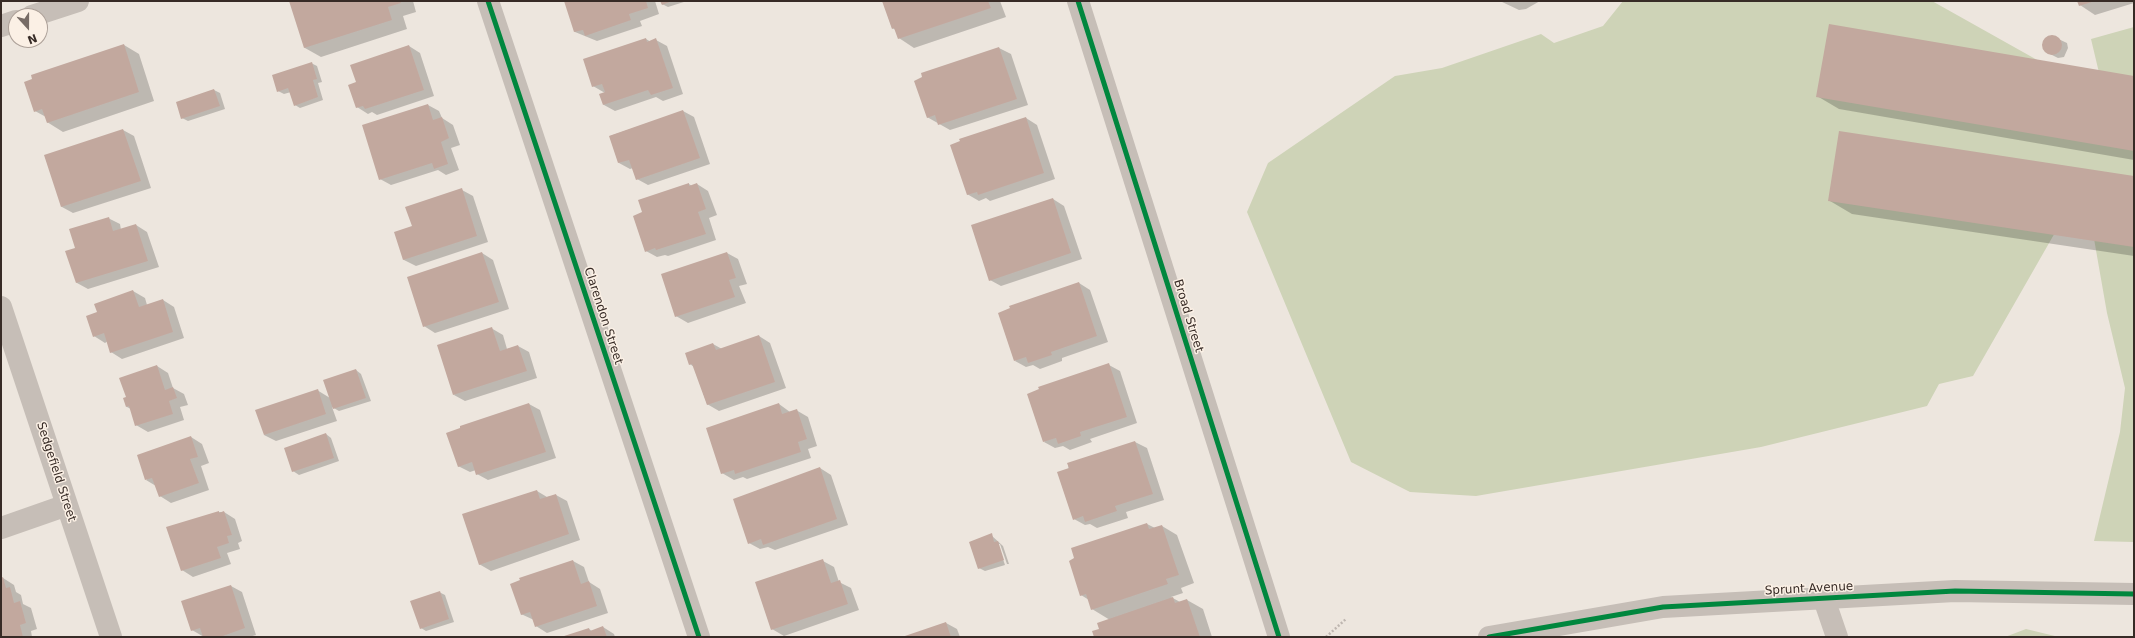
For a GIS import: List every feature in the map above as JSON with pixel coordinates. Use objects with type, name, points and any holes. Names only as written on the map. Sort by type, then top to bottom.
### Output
[{"type":"street","points":[[48,11],[78,1]]},
{"type":"street","name":"Clarendon Street","points":[[488,1],[699,637]]},
{"type":"street","name":"Broad Street","points":[[1078,1],[1279,637]]},
{"type":"street","name":"Sedgefield Street","points":[[1,307],[111,637]]},
{"type":"street","points":[[1,528],[67,505]]},
{"type":"street","name":"Sprunt Avenue","points":[[1488,637],[1663,607],[1955,591],[2134,594]]},
{"type":"street","points":[[1824,598],[1837,637]]},
{"type":"path","points":[[1326,637],[1346,619]]},
{"type":"green space","points":[[1623,1],[1932,1],[2105,98],[2091,39],[2134,27],[2134,542],[2094,541],[2120,432],[2125,388],[2107,313],[2084,182],[1973,376],[1939,384],[1927,406],[1761,447],[1476,496],[1410,492],[1351,462],[1247,212],[1268,163],[1395,76],[1442,68],[1541,34],[1554,43],[1603,26]]},
{"type":"green space","points":[[2026,629],[2059,637],[2005,637]]},
{"type":"building","points":[[289,1],[400,1],[401,3],[388,7],[392,20],[304,48]]},
{"type":"building","points":[[564,1],[646,1],[648,8],[629,14],[631,20],[585,36],[583,30],[574,32]]},
{"type":"building","points":[[660,1],[672,1],[662,5]]},
{"type":"building","points":[[882,1],[988,1],[991,8],[898,39],[894,28],[892,29]]},
{"type":"building","points":[[2077,1],[2095,1],[2079,6]]},
{"type":"building","points":[[1829,24],[2134,76],[2134,151],[1816,97]]},
{"type":"building","points":[[2048,35],[2056,35],[2062,41],[2062,49],[2056,55],[2048,55],[2042,49],[2042,41]]},
{"type":"building","points":[[646,38],[647,42],[656,38],[673,88],[651,95],[648,90],[603,105],[599,94],[605,92],[602,84],[592,87],[583,59]]},
{"type":"building","points":[[124,44],[139,92],[47,123],[42,109],[34,112],[24,82],[32,79],[31,75]]},
{"type":"building","points":[[409,45],[424,90],[365,109],[363,106],[356,108],[348,85],[356,82],[350,65]]},
{"type":"building","points":[[999,47],[1017,99],[938,125],[935,115],[927,118],[914,81],[922,77],[921,73]]},
{"type":"building","points":[[312,62],[317,79],[313,80],[318,97],[294,106],[288,88],[277,92],[272,75]]},
{"type":"building","points":[[214,89],[220,106],[181,119],[176,102]]},
{"type":"building","points":[[428,104],[433,120],[442,117],[449,138],[441,142],[448,164],[434,169],[432,163],[379,180],[362,125]]},
{"type":"building","points":[[683,110],[700,158],[636,180],[629,160],[618,163],[609,136]]},
{"type":"building","points":[[1026,117],[1044,173],[978,195],[977,192],[967,195],[950,145],[960,141],[959,139]]},
{"type":"building","points":[[123,129],[141,181],[61,207],[44,155]]},
{"type":"building","points":[[1839,131],[2134,176],[2134,247],[1828,201]]},
{"type":"building","points":[[689,183],[689,186],[697,183],[706,209],[698,212],[706,234],[645,252],[633,216],[642,212],[638,200]]},
{"type":"building","points":[[462,188],[477,236],[403,260],[394,232],[412,226],[405,207]]},
{"type":"building","points":[[1053,198],[1071,253],[989,281],[971,225]]},
{"type":"building","points":[[109,217],[113,231],[136,224],[148,261],[76,283],[65,251],[75,248],[69,229]]},
{"type":"building","points":[[482,252],[499,302],[423,327],[407,277]]},
{"type":"building","points":[[727,252],[736,278],[729,280],[735,297],[675,317],[661,274]]},
{"type":"building","points":[[1079,282],[1097,336],[1051,352],[1052,355],[1028,363],[1026,357],[1014,361],[998,313],[1010,308],[1009,306]]},
{"type":"building","points":[[133,290],[139,307],[163,299],[173,332],[110,353],[104,333],[93,337],[86,316],[97,312],[94,304]]},
{"type":"building","points":[[492,327],[500,351],[518,345],[527,371],[453,395],[437,345]]},
{"type":"building","points":[[759,335],[775,382],[707,405],[692,364],[689,365],[685,353],[713,343],[716,350]]},
{"type":"building","points":[[1109,363],[1127,417],[1080,432],[1081,436],[1058,444],[1056,438],[1043,442],[1027,394],[1039,389],[1038,387]]},
{"type":"building","points":[[157,365],[165,390],[173,387],[177,398],[169,401],[173,414],[135,426],[129,406],[126,407],[123,398],[126,397],[119,378]]},
{"type":"building","points":[[356,369],[366,398],[333,409],[323,380]]},
{"type":"building","points":[[318,389],[326,414],[264,435],[255,410]]},
{"type":"building","points":[[529,403],[546,452],[476,475],[472,462],[458,467],[446,433],[460,428],[460,426]]},
{"type":"building","points":[[779,403],[782,414],[797,409],[807,439],[798,442],[801,452],[735,474],[734,470],[721,474],[706,428]]},
{"type":"building","points":[[326,433],[334,458],[292,472],[284,448]]},
{"type":"building","points":[[191,436],[198,457],[190,459],[199,483],[159,497],[152,478],[145,480],[137,455]]},
{"type":"building","points":[[1135,441],[1153,494],[1115,506],[1117,511],[1085,522],[1083,516],[1073,520],[1057,472],[1069,468],[1067,463]]},
{"type":"building","points":[[820,467],[837,519],[763,545],[761,539],[748,544],[733,499]]},
{"type":"building","points":[[537,490],[540,499],[556,494],[569,534],[479,565],[462,514]]},
{"type":"building","points":[[219,511],[219,513],[224,511],[232,535],[227,536],[229,543],[217,547],[221,558],[181,571],[166,527]]},
{"type":"building","points":[[1147,523],[1149,529],[1162,525],[1179,575],[1166,579],[1168,584],[1091,610],[1086,594],[1080,596],[1069,561],[1074,558],[1071,548]]},
{"type":"building","points":[[992,533],[994,542],[998,541],[1004,560],[978,569],[969,542]]},
{"type":"building","points":[[823,559],[831,583],[840,580],[848,604],[771,630],[755,582]]},
{"type":"building","points":[[573,560],[581,584],[589,581],[597,606],[535,627],[530,612],[521,615],[510,584],[520,580],[519,578]]},
{"type":"building","points":[[3,577],[6,588],[10,587],[14,603],[20,601],[26,623],[20,625],[23,637],[1,637],[1,578]]},
{"type":"building","points":[[231,585],[245,628],[220,637],[203,637],[200,628],[191,631],[181,601]]},
{"type":"building","points":[[440,591],[449,619],[420,629],[410,601]]},
{"type":"building","points":[[1173,597],[1175,603],[1187,599],[1200,637],[1094,637],[1092,631],[1099,629],[1097,623]]},
{"type":"building","points":[[946,622],[951,637],[902,637]]},
{"type":"building","points":[[603,626],[607,637],[561,637],[589,628],[590,631]]},
{"type":"cycle path","points":[[488,1],[699,637]]},
{"type":"cycle path","points":[[1078,1],[1279,637]]},
{"type":"cycle path","points":[[1489,637],[1663,607],[1955,591],[2134,594]]}]
